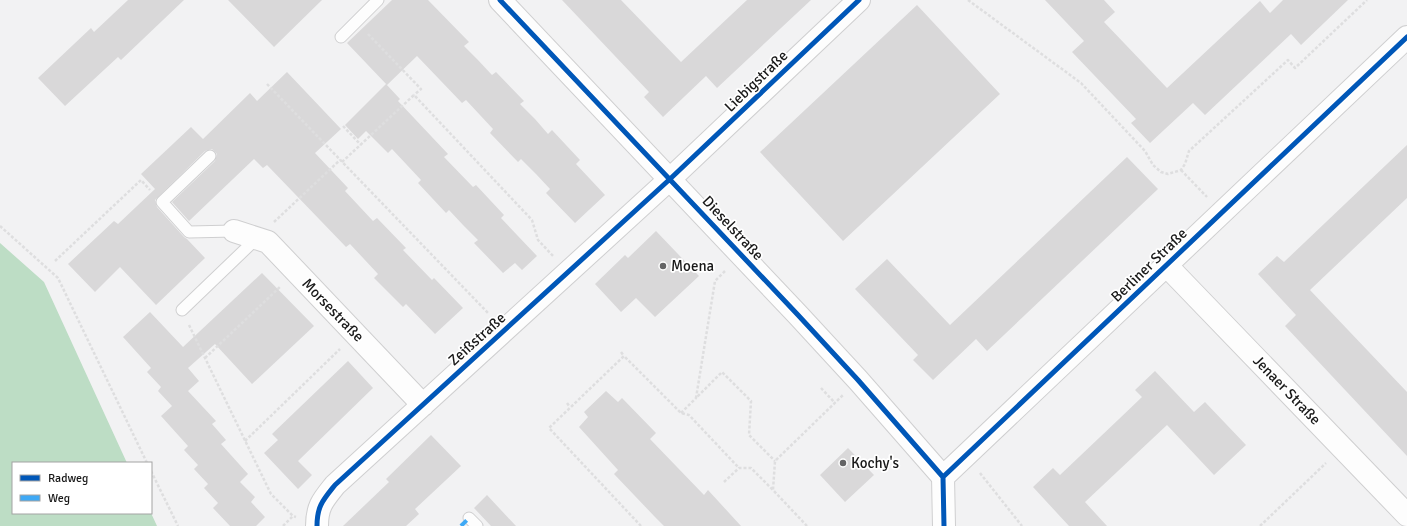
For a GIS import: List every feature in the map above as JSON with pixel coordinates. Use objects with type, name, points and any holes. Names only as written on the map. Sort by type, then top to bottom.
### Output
[{"type":"street","name":"Dieselstraße","points":[[500,0],[741,254],[858,380],[943,477]]},
{"type":"street","name":"Liebigstraße","points":[[670,179],[859,0]]},
{"type":"street","name":"Berliner Straße","points":[[943,477],[1406,39]]},
{"type":"street","name":"Zeißstraße","points":[[317,522],[321,503],[335,485],[670,179]]},
{"type":"street","name":"Morsestraße","points":[[234,231],[268,242],[423,405]]},
{"type":"street","name":"Jenaer Straße","points":[[1166,265],[1407,515]]},
{"type":"street","points":[[943,477],[944,526]]},
{"type":"lane","points":[[341,37],[378,0]]},
{"type":"lane","points":[[210,156],[162,202],[189,232],[234,231]]},
{"type":"lane","points":[[182,310],[256,238]]},
{"type":"path","points":[[968,0],[1081,83],[1145,151],[1153,165],[1161,172],[1168,174],[1181,170],[1185,164],[1189,151],[1288,60],[1295,68],[1367,0]]},
{"type":"path","points":[[256,238],[341,161],[361,145],[421,89],[356,22]]},
{"type":"path","points":[[267,84],[504,331]]},
{"type":"path","points":[[414,95],[532,220],[538,240],[568,272]]},
{"type":"path","points":[[343,126],[361,145]]},
{"type":"path","points":[[1181,170],[1222,213]]},
{"type":"path","points":[[55,262],[141,180],[162,202]]},
{"type":"path","points":[[0,226],[58,278],[147,462]]},
{"type":"path","points":[[696,398],[715,281],[741,254]]},
{"type":"path","points":[[205,358],[296,272]]},
{"type":"path","points":[[182,310],[271,494],[293,516],[317,522]]},
{"type":"path","points":[[245,440],[356,334]]},
{"type":"path","points":[[621,352],[680,413],[689,415],[739,468]]},
{"type":"path","points":[[624,356],[549,428],[641,526]]},
{"type":"path","points":[[680,413],[722,372],[751,401],[749,435],[775,461]]},
{"type":"path","points":[[773,490],[775,461],[858,380]]},
{"type":"path","points":[[821,388],[835,402]]},
{"type":"path","points":[[567,403],[570,407]]},
{"type":"path","points":[[1260,526],[1342,448]]},
{"type":"path","points":[[964,456],[984,478],[1022,526]]},
{"type":"path","points":[[724,482],[739,468],[751,468],[807,526]]},
{"type":"path","points":[[152,472],[178,526]]},
{"type":"path","points":[[283,526],[293,516]]},
{"type":"green space","points":[[0,243],[44,282],[127,462],[12,462],[12,514],[151,514],[157,526],[0,526]]},
{"type":"building","points":[[128,0],[184,0],[121,60],[118,57],[65,106],[38,78],[91,28],[94,32]]},
{"type":"building","points":[[228,0],[322,0],[274,47]]},
{"type":"building","points":[[392,0],[428,0],[469,42],[464,46],[492,75],[496,72],[524,101],[520,104],[548,134],[552,130],[580,160],[576,164],[605,195],[575,223],[546,193],[550,189],[536,174],[521,159],[518,162],[490,133],[493,129],[466,100],[462,103],[417,56],[387,85],[347,43]]},
{"type":"building","points":[[562,0],[621,0],[681,62],[747,0],[811,0],[717,88],[706,76],[663,117],[644,97],[649,92]]},
{"type":"building","points":[[1045,0],[1104,0],[1115,12],[1104,22],[1167,88],[1260,1],[1270,13],[1283,0],[1348,0],[1301,45],[1291,34],[1205,115],[1193,103],[1150,143],[1131,123],[1136,119],[1072,52],[1084,41]]},
{"type":"building","points":[[917,5],[1000,94],[843,241],[760,152]]},
{"type":"building","points":[[287,72],[341,129],[315,153],[348,188],[345,191],[373,221],[377,218],[406,248],[403,250],[432,280],[434,278],[463,308],[435,334],[406,304],[403,307],[374,278],[378,274],[350,244],[346,247],[267,165],[263,168],[254,159],[189,221],[172,202],[215,161],[217,154],[212,149],[205,151],[155,200],[157,207],[205,258],[156,305],[120,267],[95,292],[68,264],[114,221],[118,224],[155,189],[141,174],[191,127],[203,139],[250,93],[257,101]]},
{"type":"building","points":[[386,84],[400,99],[398,101],[448,154],[444,157],[473,187],[476,185],[504,215],[501,218],[537,256],[522,270],[515,263],[503,273],[474,243],[478,240],[449,210],[446,213],[418,183],[421,180],[392,149],[388,153],[366,131],[358,139],[345,125]]},
{"type":"building","points":[[1407,145],[1407,198],[1310,290],[1407,392],[1407,456],[1285,326],[1296,315],[1258,274],[1277,256],[1284,262]]},
{"type":"building","points":[[1127,157],[1158,189],[987,351],[976,339],[933,380],[913,360],[918,355],[855,289],[887,259],[950,325]]},
{"type":"building","points":[[656,231],[699,276],[655,317],[636,298],[621,312],[595,284],[625,255],[628,258]]},
{"type":"building","points":[[262,273],[314,326],[252,384],[215,344],[188,368],[199,381],[188,391],[216,421],[212,424],[226,440],[221,444],[248,474],[240,482],[255,497],[251,502],[265,517],[256,526],[230,526],[213,508],[218,503],[204,488],[208,484],[194,469],[198,465],[184,450],[188,446],[161,416],[172,406],[158,391],[161,387],[147,372],[151,368],[123,337],[150,312],[183,347]]},
{"type":"building","points":[[348,361],[373,388],[298,461],[312,475],[298,489],[264,453],[278,440],[272,434]]},
{"type":"building","points":[[1155,371],[1194,412],[1205,402],[1246,445],[1214,475],[1167,425],[1085,502],[1107,526],[1069,526],[1033,487],[1053,468],[1060,475],[1119,419],[1142,397],[1135,390]]},
{"type":"building","points":[[606,391],[618,402],[622,398],[656,433],[650,439],[704,495],[708,490],[741,526],[664,526],[655,517],[614,474],[618,470],[579,427],[588,417],[584,412]]},
{"type":"building","points":[[431,435],[461,466],[415,509],[419,514],[406,526],[343,526],[389,482],[386,479]]},
{"type":"building","points":[[848,448],[874,475],[845,502],[820,475]]},
{"type":"building","points":[[487,495],[516,526],[491,526],[474,508]]},
{"type":"marked path","points":[[461,526],[469,518]]},
{"type":"cycle path","points":[[500,0],[798,315],[858,380],[943,477]]},
{"type":"cycle path","points":[[317,526],[320,508],[327,495],[335,485],[670,179],[859,0]]},
{"type":"cycle path","points":[[944,526],[943,477],[1407,37]]},
{"type":"place","name":"Moena","points":[[663,266]]},
{"type":"place","name":"Kochy's","points":[[843,463]]}]
